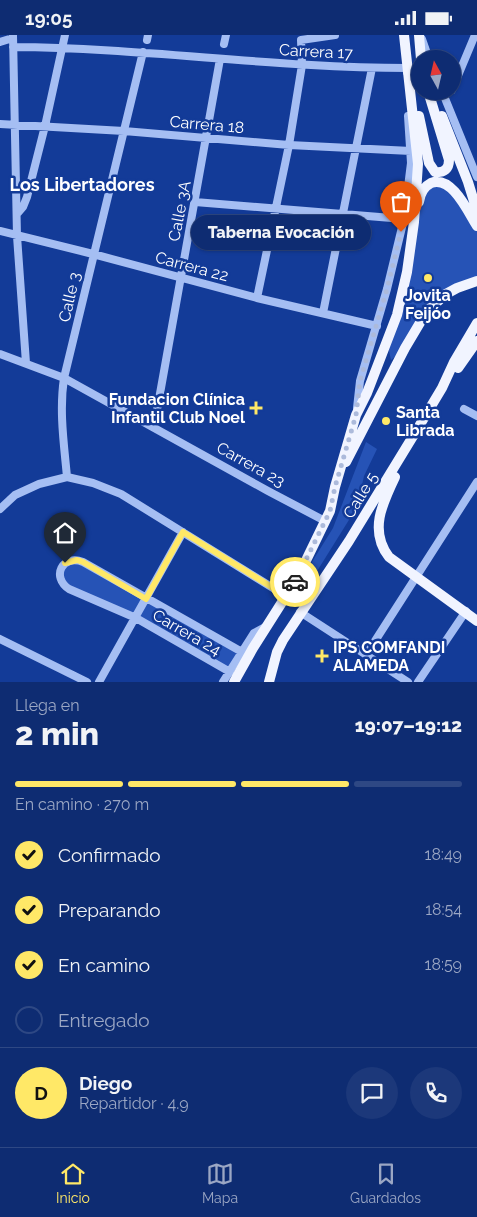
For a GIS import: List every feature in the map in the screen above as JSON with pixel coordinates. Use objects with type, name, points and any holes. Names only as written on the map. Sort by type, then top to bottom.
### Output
[{"type":"main road","name":"Calle 5","points":[[244,667],[253,648],[298,577],[330,511],[356,415],[367,393],[397,315],[414,227],[418,164],[404,35]]},
{"type":"main road","points":[[420,35],[421,50]]},
{"type":"main road","points":[[408,68],[411,82]]},
{"type":"main road","points":[[415,100],[429,163],[435,171],[441,172],[446,170],[449,160],[432,100]]},
{"type":"main road","points":[[434,100],[465,174],[477,211]]},
{"type":"main road","points":[[414,227],[422,191],[430,184],[439,182],[456,192],[477,226]]},
{"type":"main road","points":[[338,476],[357,444],[405,348],[427,311],[436,301],[457,288],[474,282]]},
{"type":"main road","name":"Calle 5","points":[[269,682],[278,652],[300,612],[350,541],[442,388],[477,323]]},
{"type":"main road","points":[[442,388],[477,341]]},
{"type":"main road","points":[[415,433],[381,506],[378,523],[380,538],[384,550],[389,557],[466,611],[477,621]]},
{"type":"main road","points":[[234,682],[244,667]]},
{"type":"main road","points":[[241,682],[244,667]]},
{"type":"street","points":[[17,214],[23,207],[27,197],[46,126],[65,35]]},
{"type":"street","points":[[224,44],[226,35]]},
{"type":"street","points":[[257,298],[289,145],[302,65],[301,40],[335,35]]},
{"type":"street","points":[[420,35],[426,50]]},
{"type":"street","points":[[461,69],[475,35]]},
{"type":"street","points":[[0,42],[13,37],[17,236],[26,363]]},
{"type":"street","name":"Carrera 17","points":[[13,47],[143,52],[302,65],[408,68]]},
{"type":"street","name":"Calle 3","points":[[68,477],[62,420],[64,378],[143,52]]},
{"type":"street","name":"Calle 3A","points":[[154,427],[220,59]]},
{"type":"street","points":[[322,313],[372,68]]},
{"type":"street","name":"Calle 5","points":[[356,415],[360,381],[377,326],[404,219],[411,163],[405,85],[408,68]]},
{"type":"street","points":[[446,100],[477,177]]},
{"type":"street","name":"Carrera 18","points":[[0,123],[206,137],[289,145],[411,151]]},
{"type":"street","points":[[195,202],[404,219]]},
{"type":"street","name":"Carrera 22","points":[[0,231],[257,298],[377,326]]},
{"type":"street","name":"Carrera 23","points":[[0,354],[64,378],[325,521]]},
{"type":"street","points":[[464,409],[477,416]]},
{"type":"street","points":[[0,509],[15,495],[39,484],[68,477],[93,483],[121,494],[286,596]]},
{"type":"street","points":[[366,655],[477,481]]},
{"type":"street","points":[[100,682],[183,532]]},
{"type":"street","name":"Carrera 24","points":[[230,672],[136,619],[64,585],[60,580],[61,568],[65,563],[77,560],[242,652]]},
{"type":"street","points":[[418,682],[466,611]]},
{"type":"street","points":[[300,612],[408,682]]},
{"type":"street","name":"Calle 5","points":[[223,682],[254,633],[267,626]]},
{"type":"street","points":[[0,639],[87,682]]},
{"type":"shaded area","points":[[444,184],[477,226],[477,281],[446,294],[405,348],[391,360],[387,342],[422,191]]},
{"type":"shaded area","points":[[366,442],[377,449],[364,476],[357,507],[296,605],[289,599],[333,528]]},
{"type":"shaded area","points":[[77,560],[242,652],[230,672],[136,618],[64,585],[61,568]]},
{"type":"way so far","points":[[295,582],[330,511],[356,415],[360,381],[377,326],[401,232]]},
{"type":"place","name":"Taberna Evocación","points":[[401,232]]},
{"type":"place","name":"Jovita Feijóo","points":[[428,278]]},
{"type":"place","name":"Fundacion Clínica Infantil Club Noel","points":[[256,408]]},
{"type":"place","name":"Santa Librada","points":[[386,421]]},
{"type":"place","name":"IPS COMFANDI ALAMEDA","points":[[322,656]]},
{"type":"district","name":"Los Libertadores","points":[[82,185]]},
{"type":"route","points":[[65,563],[71,560],[83,562],[146,599],[183,532],[286,596],[295,582]]}]
